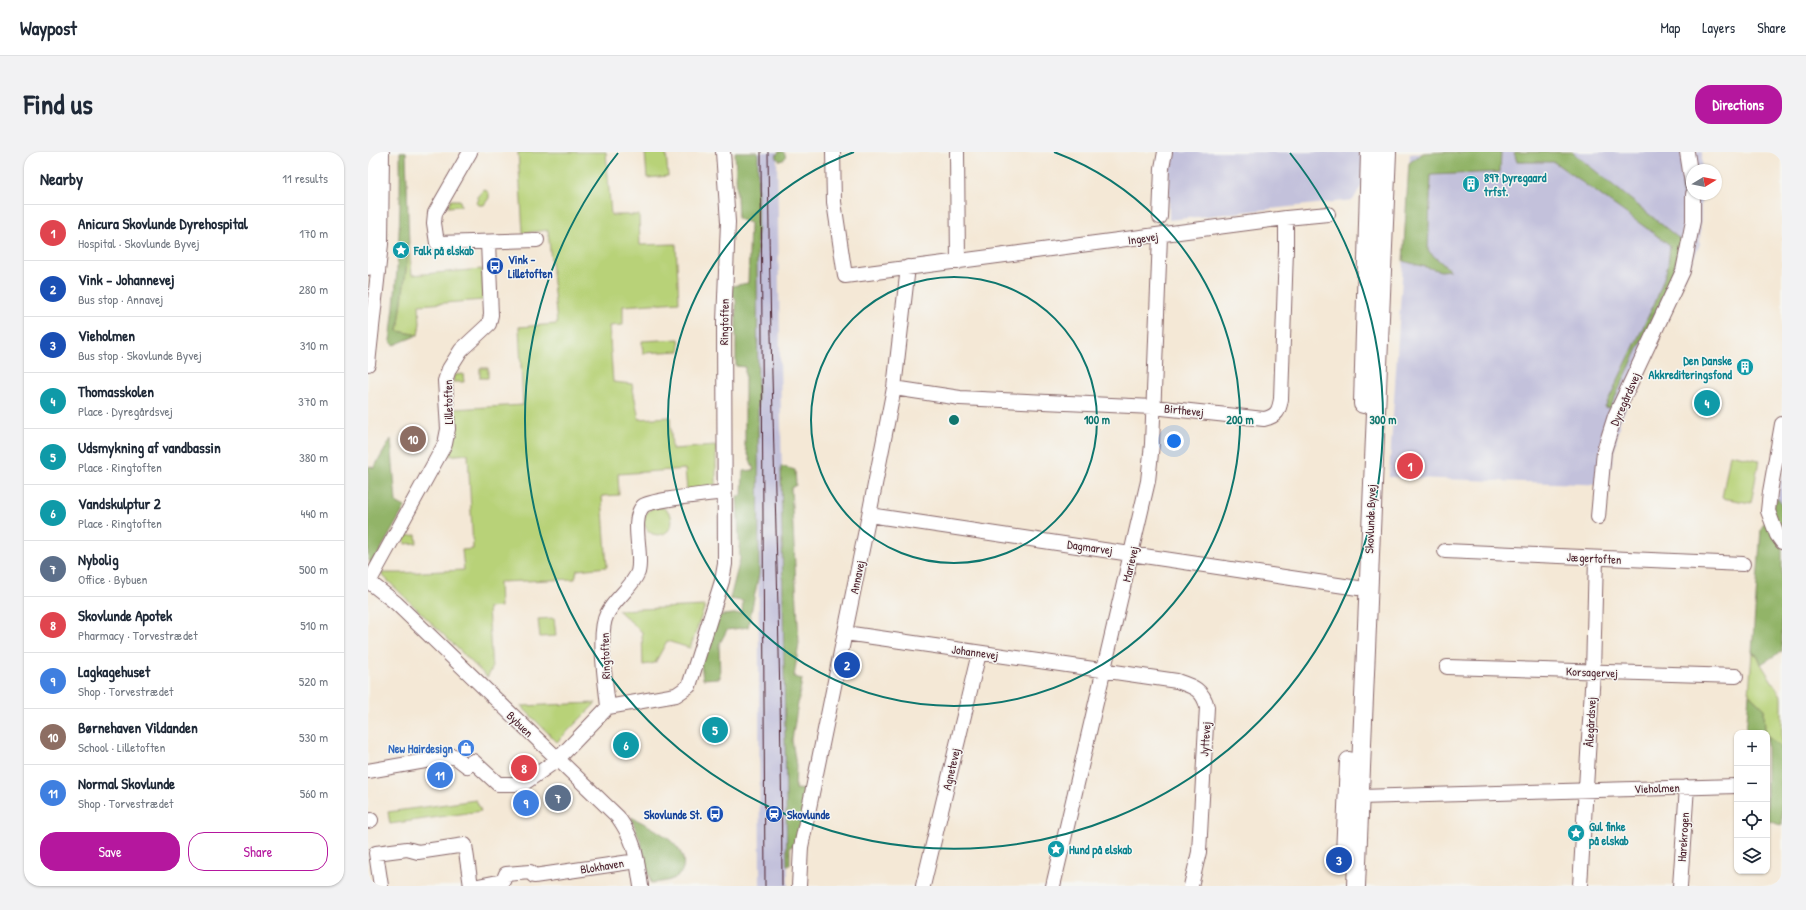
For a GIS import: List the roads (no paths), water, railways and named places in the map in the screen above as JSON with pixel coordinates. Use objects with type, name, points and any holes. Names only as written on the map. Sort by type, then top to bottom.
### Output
[{"type":"main road","name":"Skovlunde Byvej","points":[[1344,886],[1358,588],[1370,152]]},
{"type":"main road","name":"Skovlunde Byvej","points":[[1356,886],[1387,152]]},
{"type":"street","points":[[368,268],[371,215],[370,152]]},
{"type":"street","points":[[368,364],[381,244],[382,152]]},
{"type":"street","points":[[470,152],[436,213],[434,222],[437,243],[537,240]]},
{"type":"street","name":"Ringtoften","points":[[723,152],[728,222],[724,322],[723,492],[725,564],[722,581],[689,686],[676,695],[608,707],[602,631],[607,614],[633,582],[638,572],[639,561],[637,528],[639,512],[649,502],[723,492]]},
{"type":"street","name":"Ingevej","points":[[833,152],[834,202],[845,276],[1160,236],[1286,218],[1328,214]]},
{"type":"street","points":[[957,152],[958,262]]},
{"type":"street","points":[[1160,218],[1162,168],[1165,152]]},
{"type":"street","points":[[1687,152],[1689,164]]},
{"type":"street","name":"Dyregårdsvej","points":[[1598,517],[1604,451],[1615,416],[1683,271],[1693,221],[1693,200]]},
{"type":"street","name":"Birthevej","points":[[894,388],[960,398],[1153,407],[1264,419],[1273,417],[1279,411],[1281,399],[1286,218]]},
{"type":"street","name":"Marievej","points":[[1053,886],[1148,481],[1152,444],[1160,236]]},
{"type":"street","name":"Lilletoften","points":[[369,582],[445,444],[448,429],[445,381],[449,369],[461,350],[489,324],[491,315],[488,242]]},
{"type":"street","name":"Annavej","points":[[799,886],[801,847],[870,515],[894,388],[908,267]]},
{"type":"street","points":[[1782,424],[1768,511],[1777,535],[1782,542]]},
{"type":"street","name":"Dagmarvej","points":[[870,515],[1358,588]]},
{"type":"street","name":"Jægertoften","points":[[1444,551],[1743,564]]},
{"type":"street","name":"Ålegårdsvej","points":[[1580,886],[1593,672],[1596,558]]},
{"type":"street","name":"Bybuen","points":[[369,582],[396,603],[557,760],[618,817],[630,834],[634,844],[641,886]]},
{"type":"street","name":"Johannevej","points":[[845,633],[1104,672]]},
{"type":"street","name":"Agnetevej","points":[[924,886],[979,653]]},
{"type":"street","name":"Korsagervej","points":[[1447,667],[1736,676]]},
{"type":"street","name":"Jyttevej","points":[[1104,672],[1177,681],[1189,684],[1195,686],[1200,691],[1206,702],[1207,707],[1199,852],[1191,886]]},
{"type":"street","points":[[368,771],[454,756],[467,766],[473,760],[498,784],[523,784],[557,760],[608,707]]},
{"type":"street","name":"Vieholmen","points":[[1360,798],[1734,786]]},
{"type":"street","name":"Harekrogen","points":[[1680,886],[1687,787]]},
{"type":"street","points":[[382,886],[376,853],[407,849],[418,852],[465,845],[471,886]]},
{"type":"street","name":"Blokhaven","points":[[478,886],[503,881],[506,874],[530,872],[534,876],[637,860]]},
{"type":"tram line","points":[[761,152],[765,886]]},
{"type":"tram line","points":[[768,152],[780,702],[782,886]]},
{"type":"place","name":"897 Dyregaard trfst.","points":[[1471,184]]},
{"type":"place","name":"Falk på elskab","points":[[401,250]]},
{"type":"place","name":"Vink - Lilletoften","points":[[495,266]]},
{"type":"place","name":"Den Danske Akkrediteringsfond","points":[[1745,367]]},
{"type":"place","name":"Thomasskolen","points":[[1707,403]]},
{"type":"place","name":"Børnehaven Vildanden","points":[[413,439]]},
{"type":"place","name":"Anicura Skovlunde Dyrehospital","points":[[1410,466]]},
{"type":"place","name":"Vink - Johannevej","points":[[847,665]]},
{"type":"place","name":"Udsmykning af vandbassin","points":[[715,730]]},
{"type":"place","name":"Vandskulptur 2","points":[[626,745]]},
{"type":"place","name":"New Hairdesign","points":[[466,748]]},
{"type":"place","name":"Skovlunde Apotek","points":[[524,768]]},
{"type":"place","name":"Normal Skovlunde","points":[[440,775]]},
{"type":"place","name":"Nybolig","points":[[558,798]]},
{"type":"place","name":"Lagkagehuset","points":[[526,803]]},
{"type":"place","name":"Skovlunde St.","points":[[715,814]]},
{"type":"place","name":"Skovlunde","points":[[774,814]]},
{"type":"place","name":"Gul finke på elskab","points":[[1576,833]]},
{"type":"place","name":"Hund på elskab","points":[[1056,849]]},
{"type":"place","name":"Vieholmen","points":[[1339,860]]}]
